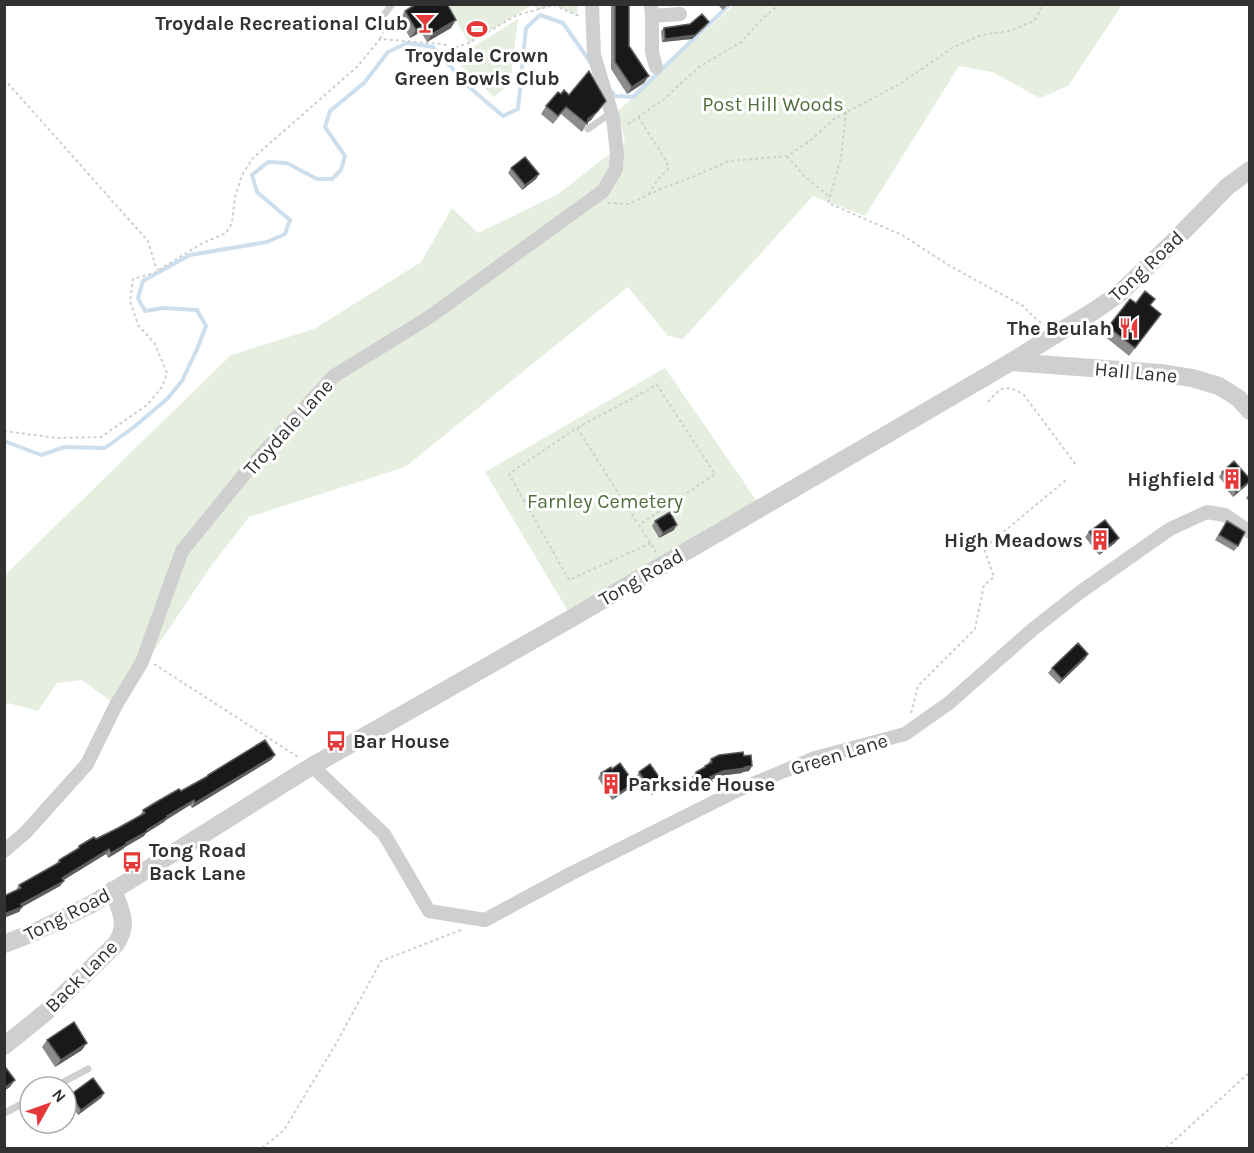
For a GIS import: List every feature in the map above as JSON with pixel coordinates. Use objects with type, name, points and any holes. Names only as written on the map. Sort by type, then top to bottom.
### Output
[{"type":"street","name":"Troydale Lane","points":[[4,851],[26,832],[87,764],[116,705],[144,657],[182,551],[251,466],[333,376],[428,318],[603,191],[616,169],[617,154],[615,130],[594,55],[592,4]]},
{"type":"street","points":[[656,67],[652,52],[651,10],[680,14]]},
{"type":"street","name":"Tong Road","points":[[4,944],[35,932],[92,904],[312,766],[1011,362],[1097,309],[1120,293],[1228,186],[1250,170]]},
{"type":"street","name":"Hall Lane","points":[[1011,362],[1160,373],[1192,378],[1219,386],[1238,398],[1250,411]]},
{"type":"street","name":"Green Lane","points":[[485,920],[572,873],[736,791],[815,758],[905,734],[949,703],[1032,630],[1079,593],[1170,529],[1206,512],[1225,515],[1250,532]]},
{"type":"street","points":[[312,766],[384,834],[429,911],[485,920]]},
{"type":"street","name":"Back Lane","points":[[4,1046],[45,1013],[116,944],[123,934],[124,919],[113,890]]},
{"type":"lane","points":[[384,15],[392,4]]},
{"type":"lane","points":[[588,129],[610,109]]},
{"type":"lane","points":[[77,1075],[88,1069]]},
{"type":"lane","points":[[4,1113],[18,1106]]},
{"type":"path","points":[[624,127],[664,99],[699,67],[741,42],[763,18],[780,4]]},
{"type":"path","points":[[628,204],[729,160],[787,156],[811,140],[834,118],[903,82],[952,48],[981,35],[1009,32],[1034,21],[1044,4]]},
{"type":"path","points":[[380,39],[457,47],[469,43],[517,15],[554,5],[593,20]]},
{"type":"path","points":[[4,430],[57,438],[101,438],[147,405],[162,387],[167,373],[155,344],[138,325],[130,301],[133,279],[154,273],[201,244],[226,233],[232,223],[235,196],[242,175],[254,158],[358,66],[380,39],[386,27],[384,15]]},
{"type":"path","points":[[4,79],[148,241],[158,270]]},
{"type":"path","points":[[846,112],[841,158],[828,203],[902,235],[950,266],[1025,307],[1054,335]]},
{"type":"path","points":[[638,117],[669,168],[658,179],[649,194]]},
{"type":"path","points":[[787,156],[805,177],[830,198]]},
{"type":"path","points":[[639,525],[715,474],[657,385],[577,428],[509,474],[569,580],[651,543]]},
{"type":"path","points":[[988,402],[1005,387],[1012,387],[1024,395],[1076,465]]},
{"type":"path","points":[[577,428],[663,564]]},
{"type":"path","points":[[905,734],[918,686],[975,628],[984,585],[994,577],[984,548],[1066,480]]},
{"type":"path","points":[[144,657],[312,766]]},
{"type":"path","points":[[262,1149],[284,1130],[337,1042],[381,961],[485,920]]},
{"type":"path","points":[[1166,1149],[1250,1072]]},
{"type":"green space","name":"Troydale Crown Green Bowls Club","points":[[447,5],[532,5],[469,43]]},
{"type":"green space","points":[[532,5],[554,5],[539,10]]},
{"type":"green space","points":[[554,5],[578,5],[577,15]]},
{"type":"green space","name":"Post Hill Woods","points":[[734,5],[1122,5],[1068,86],[1040,98],[992,72],[959,66],[865,216],[813,196],[683,339],[668,336],[628,287],[405,467],[249,517],[211,566],[156,648],[144,657],[116,705],[82,680],[57,683],[38,711],[8,703],[5,705],[5,575],[231,355],[314,329],[421,262],[452,208],[478,233],[558,194],[625,142],[618,111]]},
{"type":"green space","points":[[518,19],[510,84],[494,97],[451,56],[470,49]]},
{"type":"green space","name":"Farnley Cemetery","points":[[665,368],[761,507],[572,618],[485,472]]},
{"type":"building","name":"Troydale Recreational Club","points":[[416,4],[447,4],[456,20],[432,34],[426,24],[416,30],[405,11]]},
{"type":"building","points":[[615,4],[629,4],[629,46],[649,76],[632,87],[615,62]]},
{"type":"building","points":[[702,14],[709,22],[695,35],[665,39],[664,28],[690,24]]},
{"type":"building","points":[[589,71],[606,101],[588,119],[587,124],[566,107],[558,116],[546,106],[558,92],[561,94],[564,90],[569,95]]},
{"type":"building","points":[[525,157],[539,174],[525,185],[511,168]]},
{"type":"building","name":"The Beulah","points":[[1145,291],[1155,299],[1150,305],[1161,314],[1135,348],[1108,327],[1130,299],[1136,303]]},
{"type":"building","points":[[1234,461],[1250,479],[1236,492],[1222,472]]},
{"type":"building","points":[[670,512],[677,525],[663,533],[655,521]]},
{"type":"building","name":"High Meadows","points":[[1105,520],[1119,538],[1102,550],[1089,532]]},
{"type":"building","points":[[1227,521],[1245,532],[1238,546],[1219,535]]},
{"type":"building","points":[[1078,643],[1088,654],[1062,679],[1052,668]]},
{"type":"building","points":[[265,740],[275,755],[195,803],[194,800],[167,816],[127,844],[111,853],[109,849],[62,878],[64,881],[21,904],[22,907],[4,914],[4,896],[21,888],[19,885],[60,862],[59,860],[94,837],[96,839],[145,813],[143,810],[179,789],[181,791],[208,776]]},
{"type":"building","points":[[743,752],[744,756],[751,755],[752,766],[723,771],[710,777],[712,782],[702,787],[696,772],[712,762],[711,759],[719,755]]},
{"type":"building","points":[[620,763],[634,783],[616,795],[601,773]]},
{"type":"building","points":[[650,764],[664,784],[655,790],[639,772]]},
{"type":"building","points":[[74,1022],[87,1043],[61,1060],[47,1040]]},
{"type":"building","points":[[6,1068],[15,1080],[4,1088],[4,1069]]},
{"type":"building","points":[[93,1078],[104,1093],[81,1110],[78,1106],[78,1089]]},
{"type":"waterway","points":[[611,91],[615,96],[633,97],[730,4]]},
{"type":"waterway","points":[[4,441],[41,455],[65,447],[105,448],[167,399],[182,381],[206,326],[197,310],[164,308],[145,311],[138,298],[143,281],[190,255],[267,242],[285,234],[290,220],[257,192],[252,175],[268,162],[287,163],[317,179],[332,179],[341,170],[345,156],[325,127],[330,111],[364,83],[388,52],[407,43],[433,47],[469,87],[503,116],[518,109],[526,28],[540,15],[563,23],[591,63]]},
{"type":"place","name":"Troydale Recreational Club","points":[[425,23]]},
{"type":"place","name":"Troydale Crown Green Bowls Club","points":[[477,29]]},
{"type":"place","name":"The Beulah","points":[[1129,328]]},
{"type":"place","name":"Highfield","points":[[1232,479]]},
{"type":"place","name":"High Meadows","points":[[1100,540]]},
{"type":"place","name":"Bar House","points":[[336,741]]},
{"type":"place","name":"Parkside House","points":[[611,784]]},
{"type":"place","name":"Tong Road Back Lane","points":[[132,862]]}]
